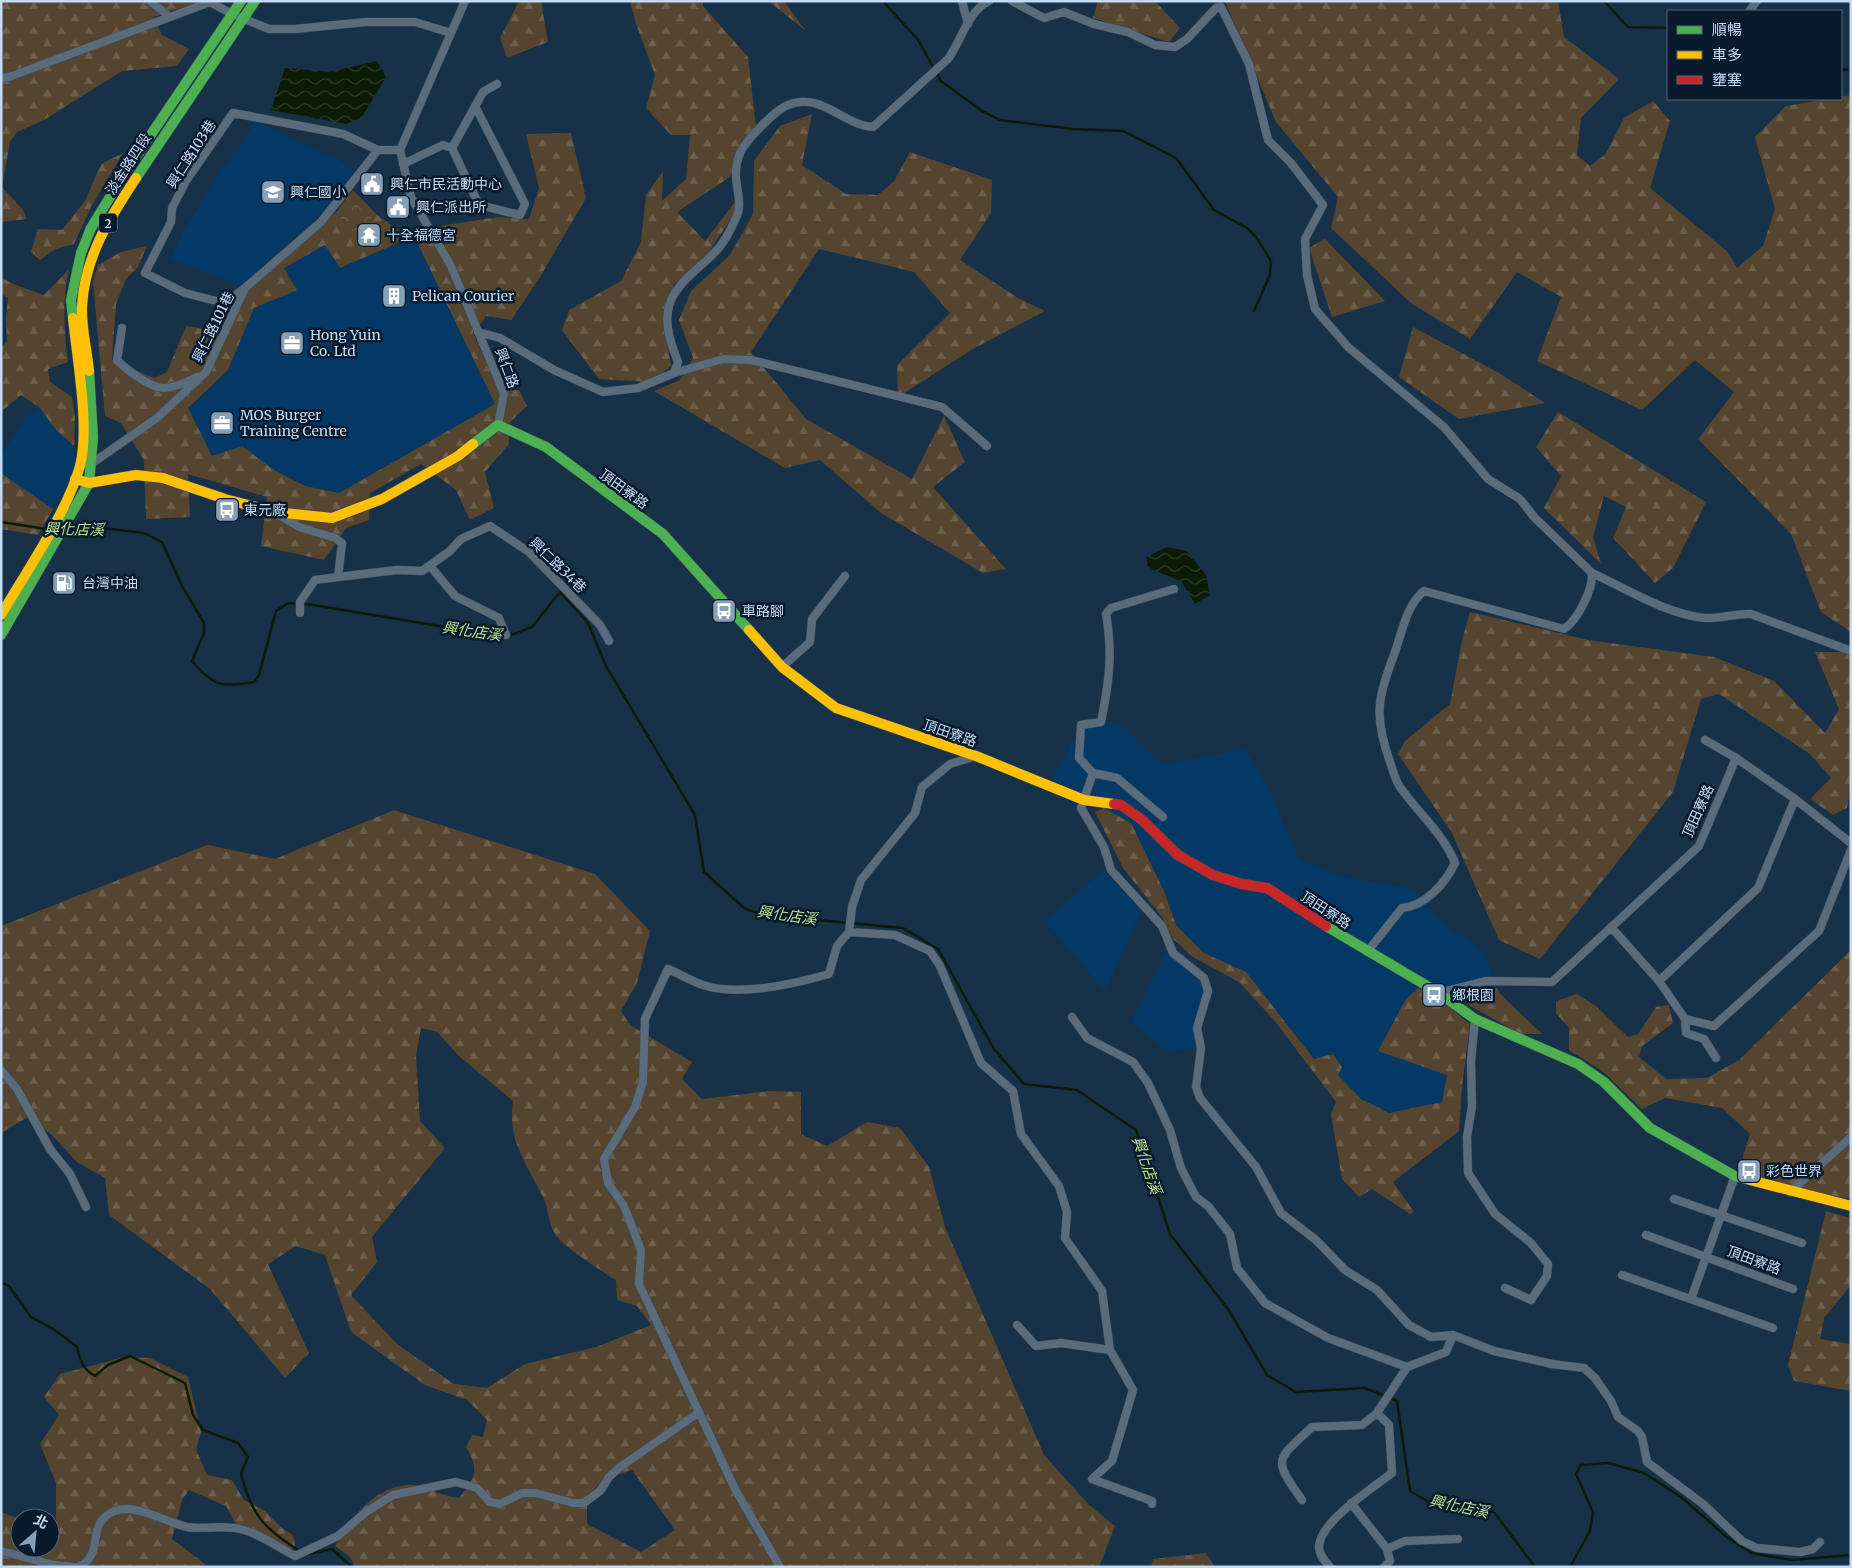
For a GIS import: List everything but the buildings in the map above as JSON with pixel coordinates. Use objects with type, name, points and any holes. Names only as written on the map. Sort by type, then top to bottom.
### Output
[{"type":"street","points":[[150,1],[170,17]]},
{"type":"street","name":"淡金路四段","points":[[75,479],[80,465],[83,418],[71,300],[81,253],[91,228],[122,179],[241,1]]},
{"type":"street","name":"淡金路四段","points":[[89,483],[93,437],[91,390],[82,306],[91,256],[110,218],[137,176],[255,1]]},
{"type":"street","points":[[378,150],[400,150],[465,1]]},
{"type":"street","points":[[962,1],[968,24]]},
{"type":"street","points":[[674,373],[678,362],[668,336],[668,310],[678,287],[719,248],[738,213],[740,191],[736,173],[740,153],[772,115],[789,104],[814,103],[820,104],[863,126],[873,127],[948,58],[981,4],[989,1]]},
{"type":"street","points":[[1012,1],[1044,18],[1064,12],[1094,24],[1128,32],[1155,45],[1175,47],[1187,39],[1220,6],[1248,64],[1268,140],[1291,163],[1323,205],[1305,239],[1306,275],[1315,309],[1348,347],[1444,427],[1488,479],[1520,499],[1534,517],[1592,573],[1675,612],[1706,618],[1722,617],[1734,613],[1751,614],[1851,651]]},
{"type":"street","points":[[1750,10],[1757,1]]},
{"type":"street","points":[[1,78],[9,77],[209,2],[232,14],[269,29],[295,29],[366,22],[415,22],[450,33]]},
{"type":"street","points":[[452,148],[482,92],[497,84]]},
{"type":"street","points":[[403,164],[443,145],[452,148],[479,205],[520,215],[526,204],[475,106]]},
{"type":"street","name":"興仁路103巷","points":[[245,288],[224,303],[185,293],[145,273],[171,222],[172,208],[186,181],[233,113],[343,134],[378,150]]},
{"type":"street","name":"興仁路101巷","points":[[80,465],[91,464],[157,418],[206,372],[245,288],[321,222],[378,150]]},
{"type":"street","name":"興仁路","points":[[400,150],[411,197],[451,266],[504,394],[498,425]]},
{"type":"street","points":[[122,328],[117,360],[127,371],[163,388],[185,383],[206,372]]},
{"type":"street","points":[[478,332],[500,338],[554,370],[604,392],[638,388],[674,373],[723,359],[751,360],[942,407],[987,446]]},
{"type":"street","points":[[75,479],[89,483],[136,475],[163,478],[225,499],[275,512],[332,518],[382,499],[458,456],[498,425]]},
{"type":"street","name":"頂田寮路","points":[[498,425],[546,447],[663,534],[782,666],[836,708],[976,756],[1084,800],[1121,805],[1141,819],[1178,855],[1213,875],[1242,884],[1267,888],[1367,952],[1439,993],[1475,1019],[1578,1064],[1604,1082],[1650,1128],[1735,1176],[1790,1192],[1851,1206]]},
{"type":"street","name":"2","points":[[62,520],[75,479]]},
{"type":"street","name":"2","points":[[1,636],[62,520],[89,483]]},
{"type":"street","points":[[275,512],[300,527],[335,538],[342,543],[338,577]]},
{"type":"street","name":"興仁路34巷","points":[[300,613],[300,602],[315,580],[397,570],[422,571],[450,551],[461,538],[490,526],[529,552],[600,624],[609,641]]},
{"type":"street","name":"2","points":[[1,615],[49,544]]},
{"type":"street","points":[[430,566],[455,596],[499,618],[506,635]]},
{"type":"street","points":[[1367,952],[1402,908],[1415,907],[1447,879],[1455,863],[1448,844],[1398,785],[1385,749],[1378,711],[1380,692],[1417,596],[1424,591],[1564,629],[1571,624],[1592,583],[1592,573]]},
{"type":"street","points":[[782,666],[810,642],[812,619],[845,576]]},
{"type":"street","points":[[1163,817],[1118,778],[1093,773],[1079,758],[1081,725],[1101,722],[1110,677],[1110,640],[1106,614],[1111,608],[1174,589]]},
{"type":"street","points":[[1705,740],[1736,758],[1795,799],[1851,843]]},
{"type":"street","points":[[780,1567],[735,1488],[698,1413],[639,1284],[640,1250],[624,1206],[608,1183],[604,1159],[635,1107],[643,1082],[645,1019],[668,969],[704,986],[738,990],[805,980],[829,974],[837,946],[849,932],[852,907],[861,880],[915,813],[922,787],[950,764],[976,756]]},
{"type":"street","name":"頂田寮路","points":[[1439,993],[1486,982],[1552,982],[1699,846],[1736,758]]},
{"type":"street","points":[[1093,773],[1081,808],[1104,848],[1111,870],[1162,926],[1174,953],[1204,978],[1208,991],[1197,1028],[1201,1048],[1196,1087],[1200,1098],[1256,1167],[1280,1213],[1316,1240],[1345,1270],[1377,1290],[1409,1326],[1431,1337],[1453,1335],[1494,1351],[1552,1364],[1584,1368],[1612,1401],[1618,1417],[1642,1437],[1647,1462],[1703,1504],[1742,1541],[1757,1548],[1800,1552],[1813,1549],[1820,1542]]},
{"type":"street","points":[[1659,981],[1758,888],[1795,799]]},
{"type":"street","points":[[1685,1019],[1714,1026],[1819,931],[1851,850]]},
{"type":"street","points":[[1611,927],[1659,981],[1685,1019],[1686,1033],[1704,1039],[1716,1058]]},
{"type":"street","points":[[849,932],[895,935],[930,951],[940,966],[981,1063],[1013,1091],[1021,1134],[1059,1186],[1067,1212],[1065,1238],[1102,1291],[1110,1350],[1133,1390],[1112,1462],[1092,1479],[1152,1501],[1152,1504]]},
{"type":"street","points":[[1072,1017],[1087,1038],[1133,1062],[1148,1083],[1170,1130],[1181,1168],[1192,1190],[1230,1234],[1237,1268],[1265,1303],[1328,1338],[1406,1367]]},
{"type":"street","points":[[1475,1019],[1471,1061],[1472,1106],[1467,1137],[1468,1173],[1495,1214],[1531,1243],[1548,1264],[1547,1276],[1532,1300],[1505,1288]]},
{"type":"street","points":[[1,1070],[17,1089],[50,1149],[70,1174],[86,1207]]},
{"type":"street","points":[[1790,1192],[1851,1137]]},
{"type":"street","name":"頂田寮路","points":[[1691,1299],[1735,1176]]},
{"type":"street","points":[[1674,1199],[1802,1243]]},
{"type":"street","name":"頂田寮路","points":[[1646,1235],[1793,1289]]},
{"type":"street","points":[[1622,1275],[1773,1328]]},
{"type":"street","points":[[1017,1325],[1036,1346],[1061,1343],[1110,1350]]},
{"type":"street","points":[[1302,1500],[1282,1472],[1281,1463],[1286,1452],[1312,1427],[1362,1426],[1377,1413],[1406,1367],[1446,1352],[1453,1335]]},
{"type":"street","points":[[1,1551],[54,1565],[77,1567],[88,1562],[93,1555],[99,1524],[107,1515],[118,1510],[144,1511],[186,1526],[244,1530],[296,1556],[338,1536],[366,1512],[393,1495],[456,1482],[478,1488],[490,1502],[500,1504],[522,1493],[529,1492],[573,1503],[584,1503],[600,1491],[609,1477],[620,1467],[698,1413]]},
{"type":"street","points":[[1330,1567],[1322,1559],[1319,1546],[1322,1534],[1351,1503],[1392,1473],[1389,1425],[1377,1413]]},
{"type":"street","points":[[1351,1503],[1387,1548],[1390,1561],[1384,1567]]},
{"type":"street","points":[[1387,1548],[1405,1541],[1458,1539]]},
{"type":"shaded area","name":"興仁國小","points":[[254,120],[329,156],[333,154],[355,172],[323,211],[241,286],[170,259],[183,231],[229,158],[242,145]]},
{"type":"shaded area","points":[[414,236],[495,404],[339,493],[305,486],[274,470],[212,457],[188,408],[228,370],[254,308],[296,290],[284,268],[325,245],[340,268]]},
{"type":"shaded area","points":[[40,408],[55,429],[74,446],[75,464],[68,484],[53,509],[1,473],[1,455],[26,417]]},
{"type":"shaded area","points":[[1084,719],[1120,723],[1161,764],[1246,749],[1270,791],[1299,859],[1340,876],[1414,889],[1444,924],[1483,950],[1497,988],[1441,1000],[1379,1050],[1448,1075],[1442,1102],[1388,1113],[1361,1099],[1338,1075],[1315,1059],[1246,972],[1204,953],[1176,925],[1164,891],[1131,823],[1052,780]]},
{"type":"shaded area","points":[[1103,870],[1142,909],[1105,992],[1045,921]]},
{"type":"shaded area","points":[[1166,953],[1186,965],[1200,978],[1205,991],[1195,1033],[1196,1048],[1167,1052],[1132,1021]]},
{"type":"green space","points":[[1,1],[202,1],[153,17],[162,35],[189,49],[177,66],[122,71],[44,120],[17,132],[10,142],[2,187],[23,210],[27,219],[1,222]]},
{"type":"green space","points":[[519,1],[541,1],[548,42],[507,58],[500,38]]},
{"type":"green space","points":[[630,1],[703,1],[703,6],[748,57],[756,127],[730,177],[677,212],[705,241],[735,202],[735,213],[702,262],[674,284],[664,318],[671,366],[650,382],[599,379],[562,330],[569,310],[621,281],[641,242],[646,195],[663,171],[662,201],[686,179],[690,135],[671,135],[646,108],[655,75],[636,24]]},
{"type":"green space","points":[[768,1],[784,1],[805,30]]},
{"type":"green space","points":[[1098,1],[1155,1],[1180,28],[1169,42],[1093,18]]},
{"type":"green space","points":[[1225,1],[1558,1],[1564,37],[1619,79],[1581,118],[1577,155],[1590,166],[1605,155],[1624,118],[1653,101],[1670,121],[1650,188],[1727,251],[1737,268],[1763,246],[1775,209],[1755,137],[1786,106],[1821,100],[1842,100],[1842,97],[1851,95],[1851,632],[1821,612],[1791,534],[1698,439],[1734,392],[1695,360],[1642,410],[1537,361],[1561,297],[1517,272],[1470,339],[1412,304],[1331,228],[1338,197],[1276,122]]},
{"type":"green space","points":[[812,114],[802,165],[846,194],[878,195],[894,181],[910,152],[992,180],[991,213],[960,260],[1018,298],[1045,311],[971,350],[898,397],[897,365],[950,313],[914,272],[819,249],[751,352],[806,419],[912,479],[944,416],[965,462],[933,487],[1006,569],[983,573],[881,513],[820,460],[785,468],[654,391],[680,380],[693,358],[679,320],[691,291],[730,255],[753,214],[754,161],[780,126]]},
{"type":"green space","points":[[571,133],[586,198],[540,277],[511,320],[486,316],[473,333],[498,389],[519,390],[527,406],[509,423],[509,444],[485,472],[494,508],[470,520],[456,490],[421,464],[370,493],[369,520],[346,528],[324,560],[261,546],[267,497],[188,474],[190,517],[146,519],[144,460],[121,423],[105,416],[93,282],[98,265],[121,252],[147,246],[138,267],[126,279],[116,304],[112,360],[154,378],[167,372],[186,326],[226,333],[248,290],[335,213],[355,233],[376,214],[401,232],[498,217],[529,219],[539,188],[526,134]],"holes":[[[414,236],[495,404],[339,493],[305,486],[274,470],[242,446],[212,456],[188,408],[228,370],[254,308],[297,290],[284,268],[325,245],[340,268]]]},
{"type":"green space","points":[[123,153],[91,207],[74,244],[56,249],[40,260],[31,252],[38,229],[62,230],[85,201],[101,164]]},
{"type":"green space","points":[[353,190],[376,214],[355,234],[335,213]]},
{"type":"green space","points":[[1325,239],[1385,301],[1332,317],[1309,248]]},
{"type":"green space","points":[[69,269],[65,292],[64,316],[68,362],[48,369],[50,382],[72,397],[75,417],[74,446],[55,429],[40,408],[21,395],[1,412],[1,347],[7,342],[6,319],[8,298],[1,294],[1,277],[13,284],[44,295]]},
{"type":"green space","points":[[1413,327],[1499,373],[1545,403],[1459,419],[1399,377]]},
{"type":"green space","points":[[1558,412],[1706,502],[1673,568],[1655,583],[1613,538],[1626,507],[1604,496],[1593,537],[1601,564],[1544,508],[1561,476],[1536,447]]},
{"type":"green space","points":[[1,473],[53,509],[38,535],[1,529]]},
{"type":"green space","points":[[1470,612],[1588,640],[1714,657],[1774,681],[1825,733],[1839,709],[1815,652],[1851,652],[1851,782],[1847,808],[1833,815],[1810,799],[1831,778],[1810,754],[1719,694],[1701,699],[1673,792],[1540,959],[1499,940],[1452,833],[1398,754],[1405,741],[1450,704],[1462,640]]},
{"type":"green space","points":[[1104,808],[1131,823],[1164,891],[1176,925],[1204,953],[1246,972],[1314,1059],[1333,1054],[1342,1067],[1338,1075],[1361,1099],[1389,1113],[1442,1102],[1447,1075],[1378,1051],[1406,999],[1418,988],[1441,1000],[1470,1024],[1462,1086],[1459,1131],[1393,1182],[1414,1212],[1410,1214],[1372,1189],[1359,1197],[1342,1179],[1331,1114],[1336,1102],[1274,1020],[1239,982],[1193,957],[1173,939],[1162,917],[1123,868],[1095,812]]},
{"type":"green space","points":[[394,810],[595,874],[650,931],[637,983],[621,1011],[630,1025],[692,1062],[682,1079],[702,1099],[771,1091],[801,1092],[801,1134],[827,1146],[867,1122],[900,1128],[929,1167],[945,1227],[1044,1455],[1089,1505],[1115,1526],[1099,1567],[355,1567],[350,1557],[335,1546],[348,1524],[367,1504],[378,1496],[389,1489],[401,1486],[420,1486],[447,1496],[459,1498],[469,1485],[474,1474],[473,1462],[466,1447],[472,1435],[483,1437],[487,1420],[467,1400],[425,1385],[351,1332],[325,1255],[296,1246],[268,1264],[309,1353],[285,1378],[210,1289],[109,1215],[105,1178],[77,1162],[52,1135],[28,1117],[1,1133],[1,926],[207,845],[275,859]],"holes":[[[421,1028],[437,1032],[460,1057],[513,1101],[512,1115],[516,1140],[525,1163],[545,1202],[555,1234],[574,1252],[616,1280],[617,1300],[637,1306],[651,1325],[596,1347],[525,1364],[487,1388],[454,1384],[397,1344],[351,1295],[377,1262],[372,1237],[445,1148],[420,1121],[416,1055]],[[632,1470],[675,1530],[641,1552],[587,1524],[587,1497],[603,1480]]]},
{"type":"green space","points":[[1851,950],[1851,1199],[1787,1187],[1745,1172],[1743,1156],[1750,1134],[1722,1108],[1665,1098],[1642,1109],[1601,1070],[1569,1050],[1569,1028],[1556,1013],[1556,1001],[1577,994],[1596,1006],[1628,1037],[1638,1034],[1656,1007],[1669,1005],[1673,1023],[1642,1046],[1639,1057],[1666,1079],[1707,1078],[1739,1060]]},
{"type":"green space","points":[[1497,988],[1500,994],[1542,1034],[1521,1034],[1468,1005],[1463,994]]},
{"type":"green space","points":[[1826,1211],[1851,1218],[1851,1285],[1824,1318],[1820,1339],[1851,1344],[1851,1391],[1794,1381],[1788,1365]]},
{"type":"green space","points":[[125,1357],[150,1358],[188,1377],[201,1432],[196,1450],[207,1475],[232,1480],[244,1500],[265,1511],[282,1528],[293,1535],[295,1545],[290,1553],[235,1523],[226,1506],[189,1490],[182,1500],[172,1539],[205,1564],[204,1567],[1,1567],[1,1512],[10,1515],[10,1558],[60,1558],[60,1508],[56,1508],[56,1483],[40,1444],[59,1415],[44,1397],[60,1374]]},
{"type":"green space","points":[[1206,1553],[1215,1567],[1151,1567],[1153,1559]]},
{"type":"water","points":[[377,61],[386,77],[362,117],[346,124],[271,110],[285,68],[329,72]]},
{"type":"water","points":[[1167,547],[1187,551],[1206,575],[1210,595],[1195,604],[1181,581],[1148,568],[1146,557]]},
{"type":"waterway","points":[[883,1],[918,40],[941,81],[982,111],[1000,120],[1073,129],[1123,131],[1176,158],[1214,210],[1247,228],[1256,237],[1271,261],[1270,275],[1254,311]]},
{"type":"waterway","points":[[1604,1],[1628,27],[1667,28]]},
{"type":"waterway","points":[[1842,70],[1851,69]]},
{"type":"waterway","name":"興化店溪","points":[[1,522],[46,529]]},
{"type":"waterway","name":"興化店溪","points":[[67,528],[93,527],[144,533],[162,542],[182,586],[204,623],[204,633],[192,661],[206,676],[219,683],[226,684],[254,682],[259,675],[276,611],[288,603],[307,604],[506,637],[532,627],[560,592],[588,623],[606,666],[695,815],[704,872],[744,908],[763,915],[903,928],[938,949],[994,1049],[1024,1084],[1077,1090],[1136,1130],[1170,1234],[1228,1309],[1267,1375],[1296,1392],[1365,1388],[1397,1401],[1410,1491],[1432,1504],[1494,1512],[1535,1567]]},
{"type":"waterway","points":[[1,1282],[9,1286],[31,1317],[55,1330],[77,1347],[83,1364],[95,1376],[108,1365],[130,1356],[185,1383],[193,1415],[203,1430],[238,1443],[248,1457],[241,1473],[250,1500],[261,1520],[278,1536],[301,1552]]},
{"type":"waterway","name":"興化店溪","points":[[1570,1567],[1590,1531],[1593,1512],[1576,1474],[1581,1465],[1609,1463],[1644,1473],[1681,1497],[1728,1538],[1751,1553],[1792,1560],[1851,1555]]},
{"type":"waterway","points":[[308,1554],[332,1549],[352,1567]]},
{"type":"traffic: fast","points":[[73,318],[71,300],[81,253],[91,228],[121,179],[241,1]]},
{"type":"traffic: fast","points":[[136,178],[255,1]]},
{"type":"traffic: fast","points":[[1,635],[89,483],[93,437],[89,371]]},
{"type":"traffic: fast","points":[[473,444],[498,425],[546,447],[663,534],[749,630]]},
{"type":"traffic: fast","points":[[1326,926],[1439,993],[1475,1019],[1578,1064],[1604,1082],[1650,1128],[1735,1176],[1750,1180]]},
{"type":"traffic: slow","points":[[89,371],[82,314],[84,288],[88,271],[93,254],[108,223],[136,178]]},
{"type":"traffic: slow","points":[[1,615],[56,522],[66,503],[80,466],[84,432],[80,372],[73,318]]},
{"type":"traffic: slow","points":[[75,479],[89,483],[136,475],[163,478],[225,499],[275,512],[332,518],[382,499],[458,456],[473,444]]},
{"type":"traffic: slow","points":[[749,630],[782,667],[836,708],[976,756],[1084,800],[1114,804]]},
{"type":"traffic: slow","points":[[1750,1180],[1851,1206]]},
{"type":"traffic: jam","points":[[1114,804],[1121,805],[1141,819],[1178,855],[1213,875],[1242,884],[1267,888],[1326,926]]},
{"type":"place","name":"興仁市民活動中心","points":[[372,184]]},
{"type":"place","name":"興仁國小","points":[[273,192]]},
{"type":"place","name":"興仁派出所","points":[[398,207]]},
{"type":"place","name":"十全福德宮","points":[[369,235]]},
{"type":"place","name":"Pelican Courier","points":[[394,296]]},
{"type":"place","name":"Hong Yuin Co. Ltd","points":[[292,343]]},
{"type":"place","name":"MOS Burger Training Centre","points":[[222,423]]},
{"type":"place","name":"東元廠","points":[[227,510]]},
{"type":"place","name":"台灣中油","points":[[64,583]]},
{"type":"place","name":"車路腳","points":[[724,611]]},
{"type":"place","name":"鄉根園","points":[[1434,995]]},
{"type":"place","name":"彩色世界","points":[[1749,1171]]}]
